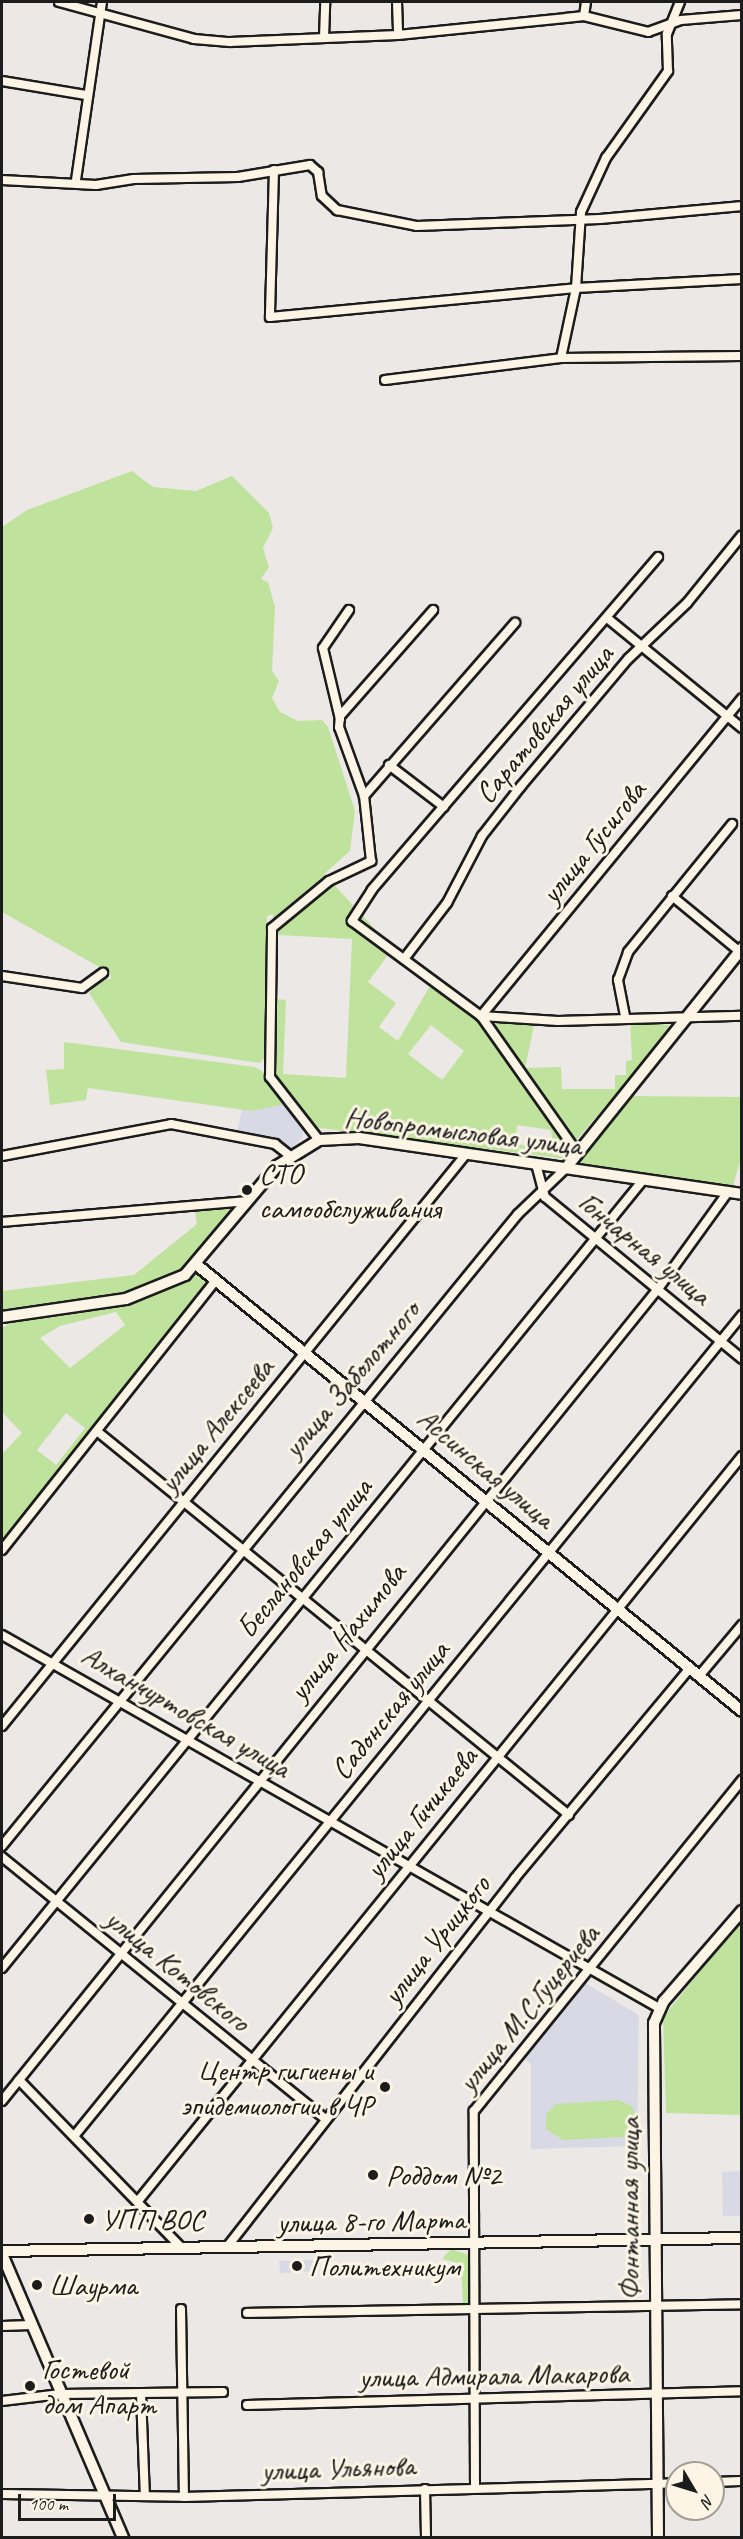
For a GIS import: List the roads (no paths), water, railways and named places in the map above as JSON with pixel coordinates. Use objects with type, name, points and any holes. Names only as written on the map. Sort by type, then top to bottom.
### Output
[{"type":"street","points":[[59,2],[99,11],[194,39],[398,35],[584,16],[648,32],[669,25],[741,15]]},
{"type":"street","points":[[76,180],[86,95],[102,2]]},
{"type":"street","points":[[324,38],[325,2]]},
{"type":"street","points":[[397,2],[398,35]]},
{"type":"street","points":[[584,16],[586,2]]},
{"type":"street","points":[[561,358],[576,288],[580,217],[606,158],[668,71],[669,25],[681,2]]},
{"type":"street","points":[[2,81],[86,95]]},
{"type":"street","points":[[2,180],[76,180],[96,185],[134,179],[238,177],[310,165],[318,172],[322,196],[337,210],[403,225],[580,217],[741,206]]},
{"type":"street","points":[[274,170],[270,316],[576,288],[741,279]]},
{"type":"street","points":[[385,380],[561,358],[741,356]]},
{"type":"street","name":"Саратовская улица","points":[[404,959],[447,903],[482,836],[642,646],[687,603],[741,535]]},
{"type":"street","points":[[578,1152],[481,1016],[356,927],[353,916],[658,557]]},
{"type":"street","points":[[320,1140],[270,1077],[272,928],[329,881],[371,861],[363,796],[340,719],[323,648],[348,610]]},
{"type":"street","points":[[340,719],[433,610]]},
{"type":"street","points":[[607,618],[741,728]]},
{"type":"street","points":[[363,796],[515,623]]},
{"type":"street","name":"улица Гусигова","points":[[481,1016],[741,698]]},
{"type":"street","points":[[389,765],[444,807]]},
{"type":"street","points":[[625,1016],[618,995],[621,966],[672,896],[732,824]]},
{"type":"street","points":[[672,896],[740,950]]},
{"type":"street","name":"улица Заболотного","points":[[2,1846],[365,1400],[541,1192],[566,1168],[740,950]]},
{"type":"street","points":[[2,976],[82,988],[103,973]]},
{"type":"street","points":[[481,1016],[558,1021],[625,1016],[741,1016]]},
{"type":"street","points":[[2,1156],[171,1124],[275,1144],[289,1155]]},
{"type":"street","name":"Новопромысловая улица","points":[[2,1317],[126,1299],[165,1285],[197,1265],[247,1201],[289,1155],[320,1140],[359,1138],[741,1194]]},
{"type":"street","name":"улица Алексеева","points":[[2,1726],[466,1154]]},
{"type":"street","name":"Гончарная улица","points":[[536,1164],[541,1192],[741,1359]]},
{"type":"street","name":"Беслановская улица","points":[[2,1968],[186,1738],[644,1179]]},
{"type":"street","name":"улица Нахимова","points":[[2,2102],[118,1953],[658,1289],[728,1192]]},
{"type":"street","points":[[2,1222],[247,1201]]},
{"type":"street","name":"Ассинская улица","points":[[197,1265],[486,1499],[741,1711]]},
{"type":"street","points":[[2,1550],[98,1432],[215,1281]]},
{"type":"street","name":"Садонская улица","points":[[75,2134],[180,2003],[333,1821],[428,1700],[741,1315]]},
{"type":"street","points":[[98,1432],[244,1548],[364,1650],[569,1815]]},
{"type":"street","name":"улица Гичикаева","points":[[138,2201],[741,1456]]},
{"type":"street","points":[[699,1676],[741,1625]]},
{"type":"street","name":"Алханчуртовская улица","points":[[2,1635],[119,1703],[186,1738],[257,1781],[411,1864],[659,2008]]},
{"type":"street","name":"улица Урицкого","points":[[227,2247],[490,1910],[690,1668]]},
{"type":"street","name":"улица М.С.Гуцериева","points":[[475,2488],[474,2111],[741,1780]]},
{"type":"street","name":"улица Котовского","points":[[2,1857],[325,2119]]},
{"type":"street","points":[[659,2008],[741,1911]]},
{"type":"street","name":"Фонтанная улица","points":[[658,2538],[652,2306],[654,2022],[659,2008]]},
{"type":"street","points":[[19,2080],[75,2134],[182,2248]]},
{"type":"street","name":"улица 8-го Марта","points":[[2,2252],[741,2238]]},
{"type":"street","points":[[2,2252],[123,2538]]},
{"type":"street","points":[[247,2313],[474,2311],[741,2304]]},
{"type":"street","points":[[181,2309],[184,2497]]},
{"type":"street","points":[[2,2326],[32,2325]]},
{"type":"street","name":"улица Адмирала Макарова","points":[[247,2405],[741,2391]]},
{"type":"street","points":[[2,2401],[61,2394],[223,2392]]},
{"type":"street","points":[[141,2394],[145,2496]]},
{"type":"street","points":[[725,2482],[741,2481]]},
{"type":"street","name":"улица Ульянова","points":[[2,2494],[184,2497],[665,2484]]},
{"type":"street","points":[[425,2489],[426,2538]]},
{"type":"place","name":"СТО самообслуживания","points":[[247,1190]]},
{"type":"place","name":"Центр гигиены и эпидемиологии в ЧР","points":[[385,2087]]},
{"type":"place","name":"Роддом №2","points":[[373,2175]]},
{"type":"place","name":"УПП ВОС","points":[[89,2219]]},
{"type":"place","name":"Политехникум","points":[[297,2266]]},
{"type":"place","name":"Шаурма","points":[[37,2285]]},
{"type":"place","name":"Гостевой дом Апарт","points":[[30,2386]]}]
